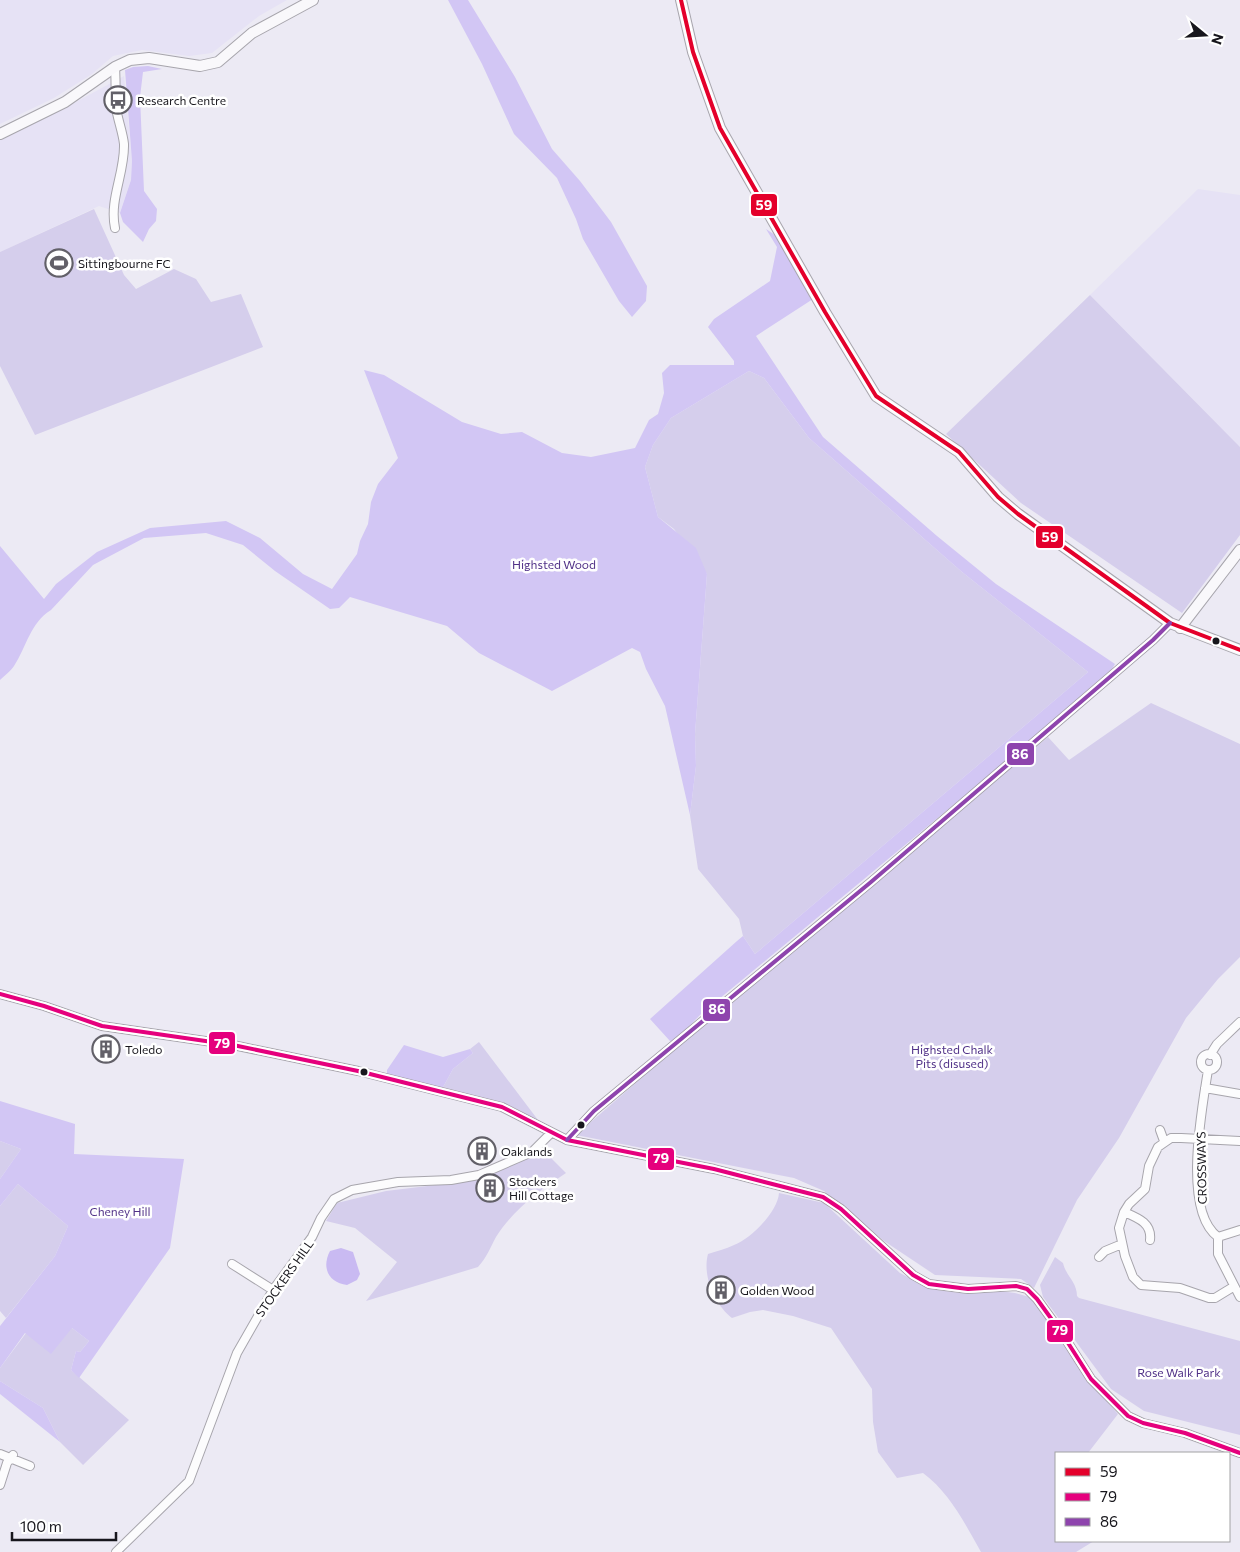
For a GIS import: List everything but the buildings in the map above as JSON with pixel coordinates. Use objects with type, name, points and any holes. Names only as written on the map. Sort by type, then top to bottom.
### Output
[{"type":"street","points":[[0,134],[65,102],[115,67],[130,60],[149,58],[208,66],[223,58],[252,33],[313,0]]},
{"type":"street","points":[[681,0],[693,52],[720,128],[825,312],[876,396],[960,452],[998,497],[1018,514],[1170,623],[1180,628],[1203,634],[1240,650]]},
{"type":"street","points":[[115,67],[117,112],[124,143],[123,166],[116,194],[113,219],[115,228]]},
{"type":"street","points":[[1180,628],[1240,550]]},
{"type":"street","points":[[567,1140],[594,1111],[871,882],[1153,640],[1170,623]]},
{"type":"street","points":[[0,994],[44,1006],[102,1026],[234,1045],[301,1058],[479,1101],[502,1107],[567,1140],[730,1172],[823,1197],[841,1209],[913,1275],[929,1284],[968,1289],[1016,1286],[1027,1289],[1053,1320],[1091,1379],[1128,1416],[1143,1423],[1185,1433],[1240,1453]]},
{"type":"street","name":"CROSSWAYS","points":[[1240,1022],[1217,1044],[1210,1055],[1202,1060],[1204,1068],[1208,1070],[1199,1138],[1201,1209],[1206,1224],[1218,1238],[1218,1254],[1240,1297]]},
{"type":"street","points":[[1205,1088],[1239,1091]]},
{"type":"street","points":[[1160,1130],[1164,1141]]},
{"type":"street","name":"STOCKERS HILL","points":[[116,1552],[189,1481],[237,1353],[273,1290],[312,1237],[321,1218],[334,1199],[344,1192],[398,1182],[451,1180],[479,1175],[532,1152],[551,1133]]},
{"type":"street","points":[[1234,1287],[1215,1298],[1209,1298],[1187,1290],[1141,1285],[1134,1277],[1122,1244],[1119,1228],[1124,1212],[1129,1204],[1145,1189],[1153,1157],[1164,1141],[1171,1138],[1199,1138],[1240,1141]]},
{"type":"street","points":[[1124,1212],[1146,1224],[1150,1231],[1150,1240]]},
{"type":"street","points":[[1218,1238],[1240,1230]]},
{"type":"street","points":[[1099,1257],[1105,1251],[1122,1244]]},
{"type":"street","points":[[232,1264],[273,1290]]},
{"type":"street","points":[[0,1454],[30,1466]]},
{"type":"street","points":[[0,1485],[11,1457]]},
{"type":"shaded area","points":[[0,0],[287,0],[259,16],[212,53],[189,56],[142,50],[113,56],[92,74],[54,98],[0,124]]},
{"type":"shaded area","points":[[124,76],[132,161],[131,180],[120,213],[99,206],[0,252],[0,139],[61,110]]},
{"type":"shaded area","points":[[1198,189],[1240,195],[1240,447],[1090,295]]},
{"type":"shaded area","points":[[341,1248],[353,1252],[360,1274],[357,1280],[347,1285],[331,1278],[328,1274],[326,1263],[330,1251]]},
{"type":"green space","points":[[448,0],[468,0],[515,77],[552,149],[580,181],[611,222],[647,286],[646,301],[632,317],[619,301],[583,239],[557,178],[514,134],[482,64]]},
{"type":"green space","points":[[148,66],[162,69],[143,72],[140,97],[144,191],[157,209],[156,221],[149,229],[143,242],[123,222],[120,213],[131,180],[132,161],[125,70],[133,67]]},
{"type":"green space","points":[[94,209],[124,275],[136,289],[174,269],[196,279],[211,302],[241,294],[263,347],[35,435],[0,366],[0,252]]},
{"type":"green space","name":"Highsted Wood","points":[[766,229],[778,237],[813,299],[756,336],[823,437],[937,536],[996,584],[1115,664],[1112,669],[986,778],[701,1014],[674,1042],[670,1041],[650,1019],[737,941],[743,936],[755,954],[1088,672],[962,572],[809,438],[764,378],[749,371],[671,418],[653,445],[645,467],[658,517],[696,548],[707,574],[695,734],[696,766],[690,815],[665,706],[646,669],[640,652],[632,648],[552,691],[479,653],[447,626],[350,597],[339,608],[330,609],[275,571],[243,545],[206,533],[144,538],[93,565],[51,610],[38,621],[14,666],[0,680],[0,546],[44,599],[56,584],[97,552],[150,528],[226,521],[260,538],[303,574],[332,589],[357,554],[360,541],[368,524],[371,502],[378,484],[398,458],[364,370],[384,375],[462,422],[501,434],[522,432],[562,453],[591,457],[635,448],[649,420],[658,414],[664,393],[662,373],[670,365],[734,365],[734,361],[708,327],[714,319],[770,281],[777,247]]},
{"type":"green space","points":[[1090,295],[1240,447],[1240,535],[1182,613],[1021,503],[946,434]]},
{"type":"green space","points":[[749,371],[764,378],[809,438],[962,572],[1088,672],[755,954],[743,936],[739,919],[698,869],[690,815],[696,766],[695,734],[707,574],[674,529],[658,517],[645,467],[653,445],[671,418]]},
{"type":"green space","name":"Highsted Chalk Pits (disused)","points":[[1151,703],[1240,744],[1240,957],[1218,979],[1186,1018],[1119,1138],[1077,1200],[1034,1288],[1021,1279],[935,1275],[884,1241],[824,1191],[794,1178],[576,1135],[677,1047],[1048,737],[1069,760]]},
{"type":"green space","points":[[479,1042],[538,1120],[503,1105],[442,1089],[453,1069],[473,1053],[470,1049]]},
{"type":"green space","points":[[404,1045],[443,1057],[470,1049],[473,1053],[453,1069],[442,1089],[387,1075],[387,1070]]},
{"type":"green space","name":"Cheney Hill","points":[[0,1101],[75,1124],[74,1154],[184,1159],[170,1248],[79,1378],[71,1370],[76,1351],[80,1352],[89,1341],[72,1328],[51,1354],[25,1333],[0,1368],[0,1326],[55,1256],[68,1226],[18,1184],[0,1206],[0,1179],[21,1149],[0,1141]]},
{"type":"green space","points":[[0,1141],[21,1149],[0,1179]]},
{"type":"green space","points":[[544,1151],[566,1173],[537,1193],[510,1218],[478,1267],[366,1301],[397,1262],[355,1228],[326,1221],[337,1203],[386,1191],[477,1180]]},
{"type":"green space","points":[[18,1184],[68,1226],[55,1256],[6,1318],[0,1311],[0,1206]]},
{"type":"green space","points":[[779,1193],[824,1203],[900,1273],[931,1289],[960,1293],[992,1290],[1033,1298],[1089,1381],[1118,1414],[1089,1452],[1055,1452],[1055,1542],[1092,1542],[1076,1552],[981,1552],[949,1499],[933,1481],[923,1473],[897,1478],[878,1452],[873,1422],[872,1389],[831,1328],[793,1316],[763,1310],[732,1318],[720,1306],[708,1280],[708,1254],[728,1248],[748,1237],[769,1216]]},
{"type":"green space","name":"Rose Walk Park","points":[[1055,1257],[1063,1263],[1079,1298],[1240,1341],[1240,1435],[1144,1411],[1111,1389],[1043,1297],[1040,1285]]},
{"type":"green space","points":[[72,1328],[89,1341],[80,1352],[76,1351],[71,1370],[129,1420],[83,1465],[60,1442],[43,1408],[0,1381],[0,1368],[26,1333]]},
{"type":"green space","points":[[0,1381],[43,1408],[60,1442],[0,1394]]},
{"type":"transit line","name":"59","points":[[681,0],[693,52],[720,128],[825,312],[876,396],[959,452],[998,497],[1018,514],[1170,623],[1240,650]]},
{"type":"transit line","name":"86","points":[[567,1140],[594,1111],[871,882],[1153,640],[1170,623]]},
{"type":"transit line","name":"79","points":[[0,994],[44,1006],[102,1026],[233,1045],[358,1071],[502,1107],[567,1140],[714,1169],[823,1197],[841,1209],[913,1275],[929,1284],[968,1289],[1016,1286],[1027,1289],[1037,1299],[1063,1335],[1091,1379],[1128,1416],[1143,1423],[1185,1433],[1240,1453]]},
{"type":"place","name":"Research Centre","points":[[118,100]]},
{"type":"place","name":"Sittingbourne FC","points":[[59,263]]},
{"type":"place","name":"Toledo","points":[[106,1049]]},
{"type":"place","name":"Oaklands","points":[[482,1151]]},
{"type":"place","name":"Stockers Hill Cottage","points":[[490,1188]]},
{"type":"place","name":"Golden Wood","points":[[721,1290]]}]
